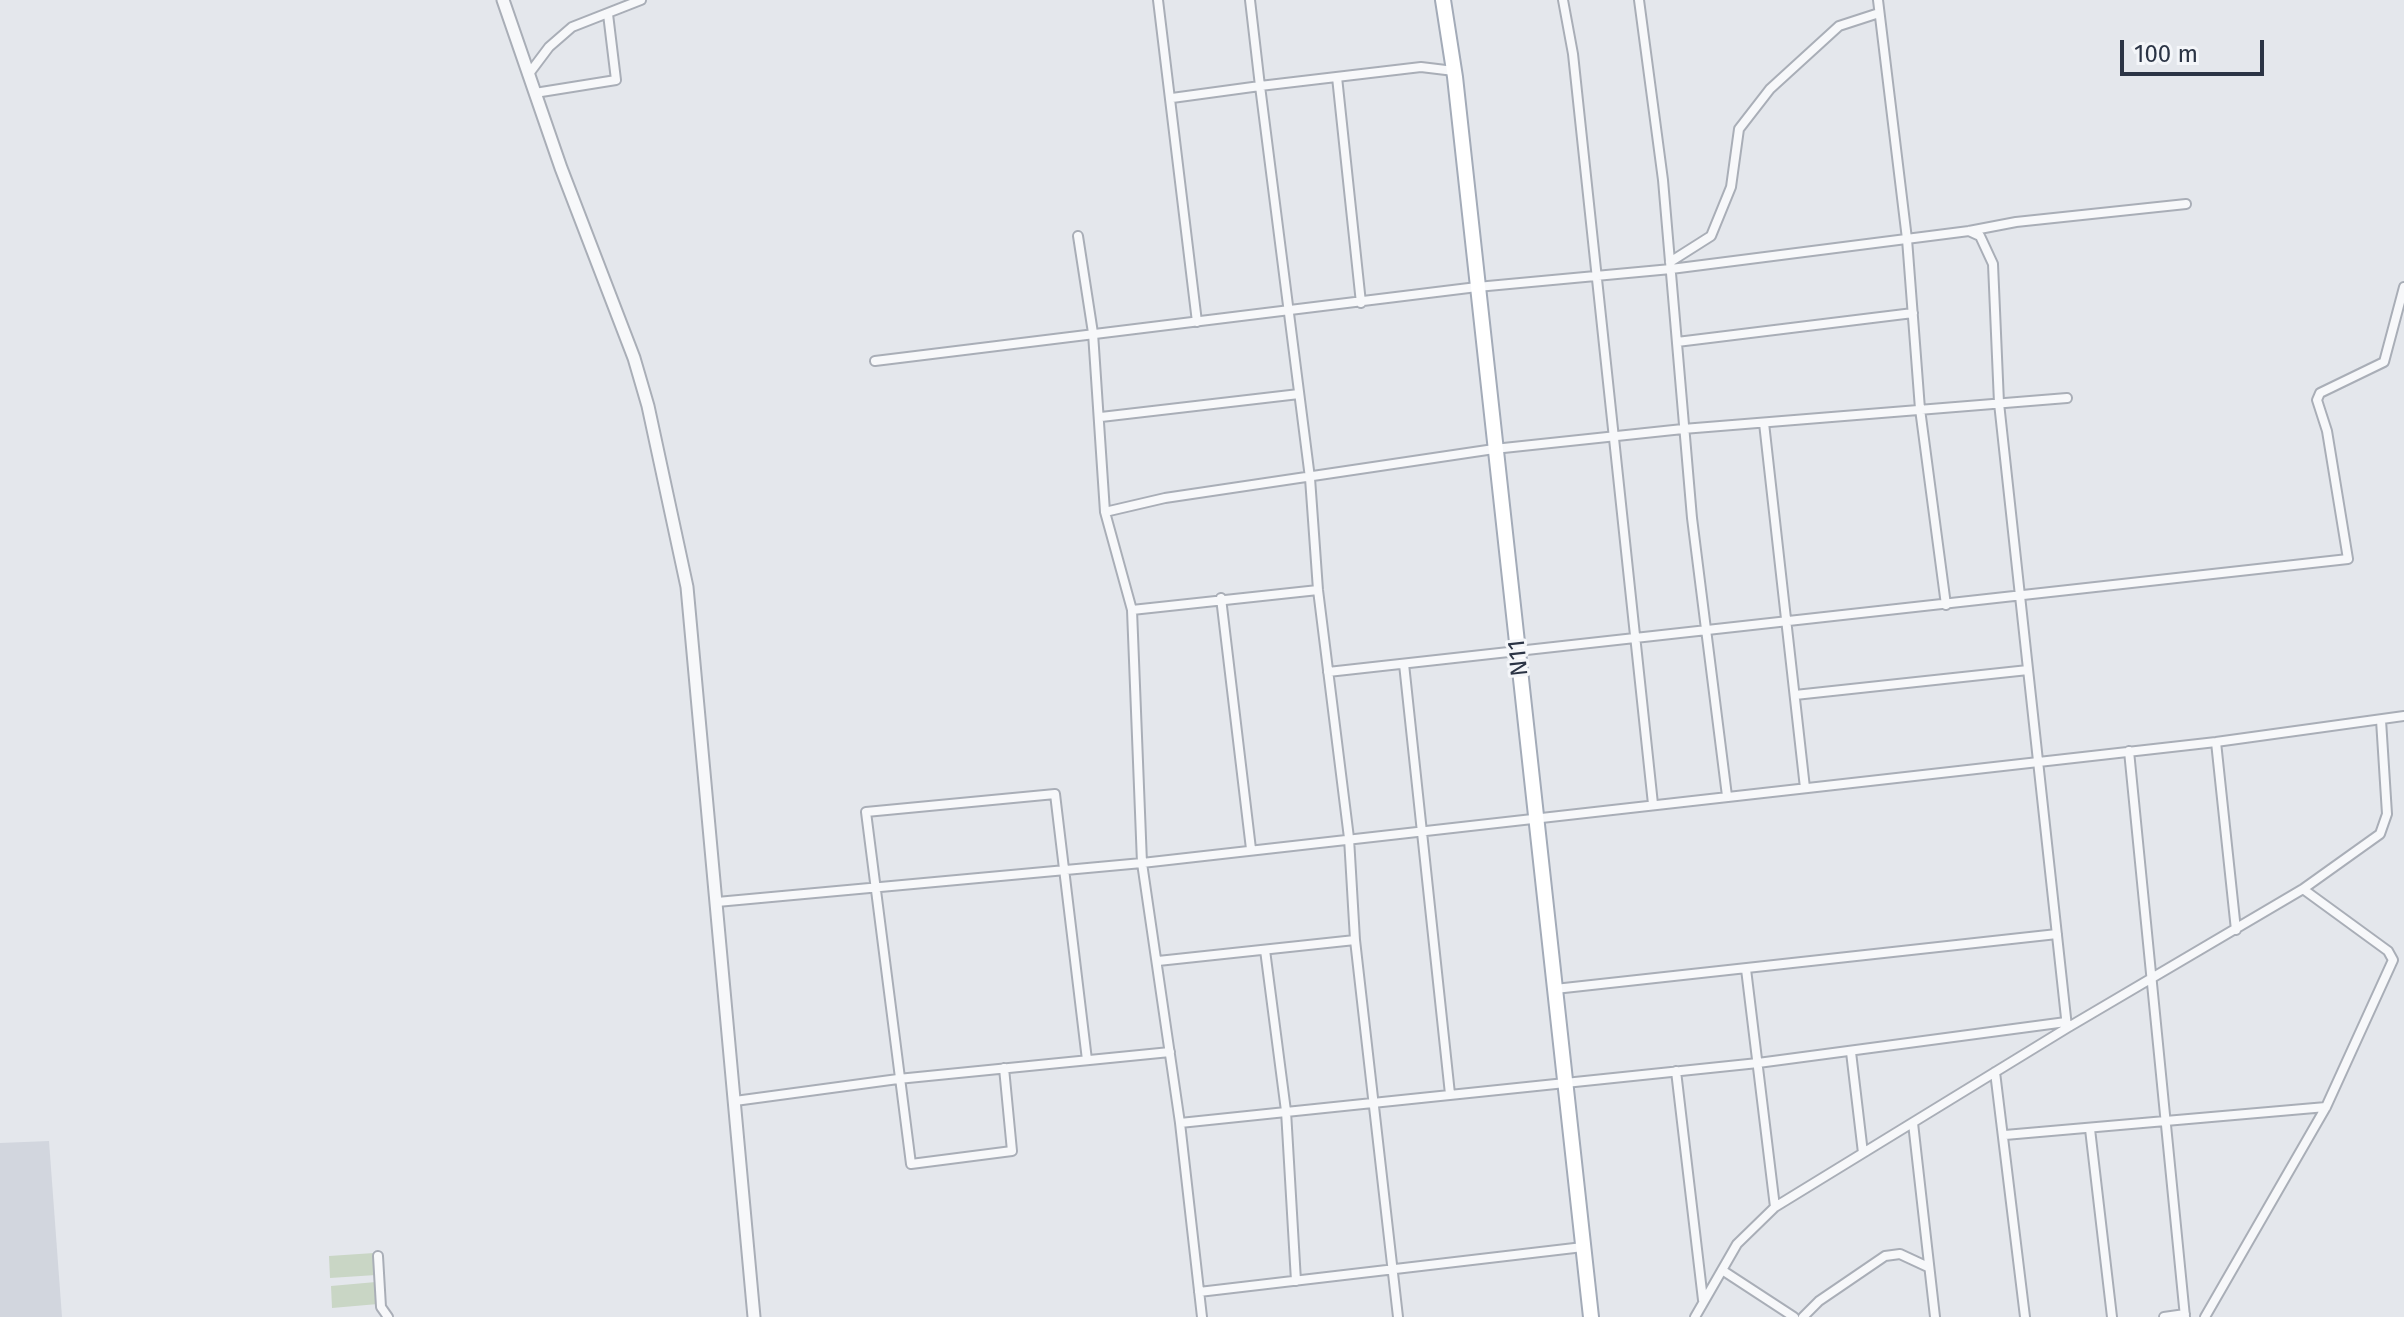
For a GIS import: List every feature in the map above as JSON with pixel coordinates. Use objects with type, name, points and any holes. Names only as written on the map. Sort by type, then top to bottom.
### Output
[{"type":"main road","name":"N11","points":[[1443,0],[1454,71],[1591,1317]]},
{"type":"street","points":[[503,0],[634,358],[652,420],[687,587],[695,641],[754,1317]]},
{"type":"street","points":[[528,75],[549,47],[572,27],[641,0]]},
{"type":"street","points":[[1158,0],[1197,322]]},
{"type":"street","points":[[1250,0],[1310,478],[1318,590],[1349,838],[1355,940],[1395,1268],[1398,1317]]},
{"type":"street","points":[[1563,0],[1573,54],[1653,804]]},
{"type":"street","points":[[1639,0],[1671,266],[1683,429],[1727,796]]},
{"type":"street","points":[[1878,0],[1907,239],[1920,409],[1946,605]]},
{"type":"street","points":[[1671,266],[1711,236],[1731,187],[1739,129],[1770,89],[1839,26],[1879,13]]},
{"type":"street","points":[[535,93],[616,80],[608,14]]},
{"type":"street","points":[[1172,98],[1421,67],[1454,71]]},
{"type":"street","points":[[1337,77],[1361,303]]},
{"type":"street","points":[[875,361],[2186,204]]},
{"type":"street","points":[[1969,231],[1980,236],[1993,264],[1999,403],[2067,1025]]},
{"type":"street","points":[[1078,236],[1093,333],[1105,512],[1132,610],[1142,863],[1180,1123],[1202,1317]]},
{"type":"street","points":[[1328,672],[2348,559],[2327,431],[2317,400],[2320,393],[2384,362],[2404,287]]},
{"type":"street","points":[[1677,342],[1913,313]]},
{"type":"street","points":[[1101,417],[1299,394]]},
{"type":"street","points":[[1105,512],[1165,498],[1494,449],[1683,429],[2067,398]]},
{"type":"street","points":[[1764,423],[1805,788]]},
{"type":"street","points":[[1132,610],[1221,598],[1318,590]]},
{"type":"street","points":[[1221,598],[1251,849]]},
{"type":"street","points":[[1404,664],[1450,1094]]},
{"type":"street","points":[[1795,695],[2028,670]]},
{"type":"street","points":[[717,902],[1142,863],[2216,742],[2404,716]]},
{"type":"street","points":[[1695,1317],[1748,1231],[1775,1207],[2067,1025],[2152,981],[2303,889],[2380,834],[2385,826],[2381,720]]},
{"type":"street","points":[[2216,742],[2236,930]]},
{"type":"street","points":[[2129,751],[2185,1315],[2164,1317]]},
{"type":"street","points":[[1004,1068],[1012,1151],[911,1164],[866,812],[1055,794],[1087,1060]]},
{"type":"street","points":[[2208,1316],[2326,1107],[2393,960],[2388,951],[2303,889]]},
{"type":"street","points":[[1555,989],[2057,934]]},
{"type":"street","points":[[1158,961],[1355,940]]},
{"type":"street","points":[[1265,950],[1286,1111],[1296,1281]]},
{"type":"street","points":[[1746,969],[1775,1207]]},
{"type":"street","points":[[1180,1123],[1758,1063],[2067,1025]]},
{"type":"street","points":[[735,1101],[898,1079],[1170,1052]]},
{"type":"street","points":[[1851,1052],[1863,1153]]},
{"type":"street","points":[[1676,1071],[1703,1301]]},
{"type":"street","points":[[1995,1072],[2025,1317]]},
{"type":"street","points":[[2005,1135],[2326,1107]]},
{"type":"street","points":[[1913,1123],[1935,1317]]},
{"type":"street","points":[[2090,1129],[2112,1317]]},
{"type":"street","points":[[1199,1292],[1583,1247]]},
{"type":"street","points":[[1803,1317],[1819,1301],[1885,1256],[1900,1254],[1928,1267]]},
{"type":"street","points":[[378,1256],[381,1307],[388,1317]]},
{"type":"street","points":[[1722,1270],[1794,1317]]},
{"type":"shaded area","points":[[49,1141],[62,1317],[0,1317],[0,1143]]},
{"type":"green space","points":[[374,1253],[376,1275],[330,1278],[329,1256]]},
{"type":"green space","points":[[376,1282],[378,1304],[332,1308],[331,1286]]}]
